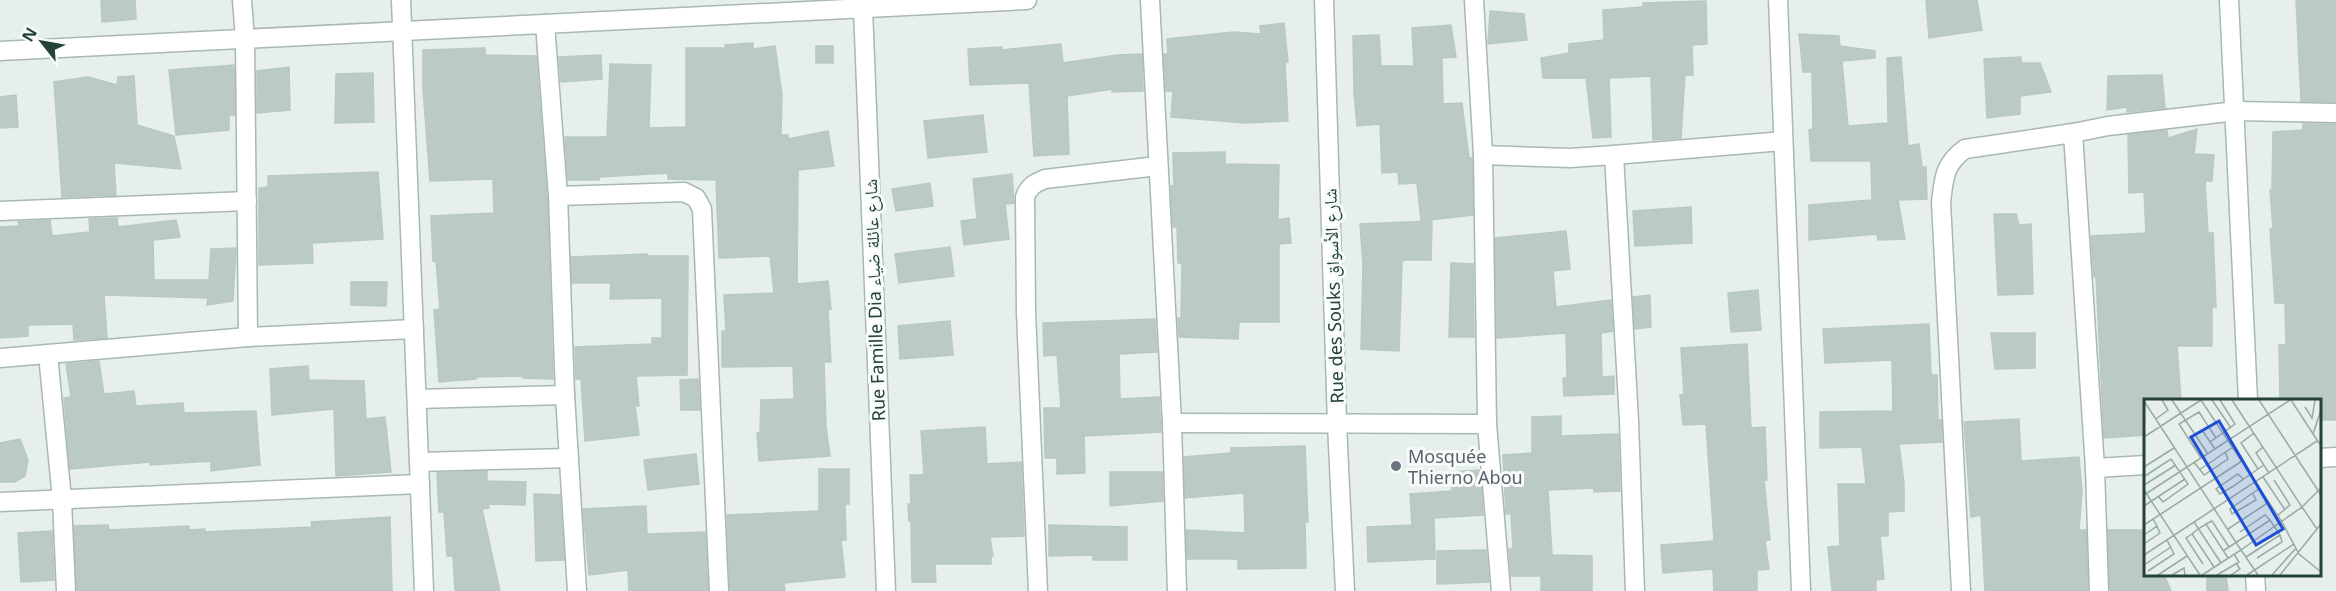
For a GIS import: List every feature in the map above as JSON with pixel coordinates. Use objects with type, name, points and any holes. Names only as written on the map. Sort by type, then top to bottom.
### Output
[{"type":"street","points":[[242,0],[245,39],[248,338]]},
{"type":"street","points":[[401,0],[424,591]]},
{"type":"street","points":[[0,51],[1027,0]]},
{"type":"street","points":[[1150,0],[1172,423],[1177,591]]},
{"type":"street","name":"Rue des Souks شارع الأسواق","points":[[1324,0],[1337,424],[1345,591]]},
{"type":"street","points":[[1474,0],[1483,155],[1487,424],[1501,591]]},
{"type":"street","points":[[1778,0],[1802,591]]},
{"type":"street","points":[[2229,0],[2248,399]]},
{"type":"street","name":"Rue Famille Dia شارع عائلة ضياء","points":[[863,8],[886,591]]},
{"type":"street","points":[[545,24],[558,196],[565,395],[577,591]]},
{"type":"street","points":[[1961,591],[1941,202],[1945,171],[1954,157],[1965,149],[2108,126],[2236,111],[2336,113]]},
{"type":"street","points":[[2073,133],[2095,468],[2099,591]]},
{"type":"street","points":[[1483,155],[1570,158],[1783,141]]},
{"type":"street","points":[[1614,155],[1629,421],[1635,591]]},
{"type":"street","points":[[1038,591],[1026,313],[1025,197],[1034,183],[1045,178],[1158,166]]},
{"type":"street","points":[[558,196],[684,192],[696,198],[702,209],[719,591]]},
{"type":"street","points":[[0,211],[247,201]]},
{"type":"street","points":[[0,358],[248,338],[414,329]]},
{"type":"street","points":[[48,354],[62,500],[66,591]]},
{"type":"street","points":[[417,399],[565,395]]},
{"type":"street","points":[[1172,423],[1487,424]]},
{"type":"street","points":[[2321,458],[2336,457]]},
{"type":"street","points":[[419,462],[569,458]]},
{"type":"street","points":[[2095,468],[2144,465]]},
{"type":"street","points":[[0,502],[420,484]]},
{"type":"street","points":[[2255,576],[2256,591]]},
{"type":"building","points":[[101,0],[135,0],[136,19],[102,22]]},
{"type":"building","points":[[1926,0],[1977,0],[1982,30],[1929,38]]},
{"type":"building","points":[[2296,0],[2336,0],[2336,102],[2301,101]]},
{"type":"building","points":[[1706,1],[1707,44],[1692,45],[1693,75],[1685,75],[1681,138],[1653,140],[1651,76],[1609,78],[1611,137],[1593,138],[1586,78],[1543,78],[1541,58],[1569,53],[1569,44],[1604,40],[1603,10],[1643,7],[1643,3]]},
{"type":"building","points":[[1490,11],[1524,14],[1527,40],[1488,44]]},
{"type":"building","points":[[1284,23],[1288,62],[1285,63],[1288,121],[1246,123],[1171,117],[1173,91],[1166,91],[1164,54],[1168,54],[1167,39],[1234,32],[1261,34],[1260,26]]},
{"type":"building","points":[[1451,25],[1456,57],[1442,58],[1443,104],[1462,103],[1469,158],[1472,158],[1473,215],[1421,221],[1417,183],[1399,184],[1398,172],[1382,173],[1380,124],[1357,126],[1353,36],[1379,35],[1381,66],[1414,66],[1412,28]]},
{"type":"building","points":[[1799,34],[1839,36],[1840,46],[1875,51],[1875,58],[1842,61],[1848,126],[1888,123],[1887,58],[1901,57],[1908,146],[1919,144],[1922,167],[1926,167],[1927,199],[1898,200],[1905,239],[1878,240],[1877,234],[1809,240],[1809,205],[1872,200],[1871,161],[1811,161],[1809,130],[1813,129],[1812,72],[1803,72]]},
{"type":"building","points":[[753,43],[753,49],[775,46],[782,95],[781,135],[788,135],[788,139],[828,131],[834,166],[798,170],[797,284],[828,281],[831,309],[828,310],[831,362],[824,362],[826,427],[830,456],[759,461],[757,433],[760,433],[761,400],[794,399],[793,366],[722,367],[722,331],[726,331],[724,295],[774,293],[770,256],[719,258],[716,180],[668,179],[668,173],[599,177],[599,180],[568,180],[565,137],[607,137],[610,64],[651,65],[649,128],[686,127],[686,48],[726,48],[725,45]]},
{"type":"building","points":[[1061,44],[1063,63],[1117,55],[1142,54],[1143,91],[1112,92],[1112,89],[1067,96],[1069,154],[1034,156],[1029,83],[970,85],[968,49],[1002,47],[1002,50]]},
{"type":"building","points":[[816,46],[833,46],[833,63],[816,63]]},
{"type":"building","points":[[485,48],[485,55],[536,56],[547,197],[553,379],[523,378],[523,376],[476,377],[476,379],[439,382],[434,310],[440,309],[436,261],[433,261],[431,216],[494,213],[493,179],[430,181],[423,89],[423,50]]},
{"type":"building","points":[[601,55],[602,79],[561,82],[559,57]]},
{"type":"building","points":[[2021,57],[2021,63],[2040,63],[2051,92],[2020,96],[2020,114],[1987,118],[1984,59]]},
{"type":"building","points":[[234,65],[235,115],[229,115],[229,130],[176,135],[169,70]]},
{"type":"building","points":[[289,67],[290,110],[257,113],[257,71]]},
{"type":"building","points":[[373,73],[374,122],[335,123],[336,74]]},
{"type":"building","points":[[2162,75],[2165,108],[2127,112],[2127,107],[2107,110],[2108,76]]},
{"type":"building","points":[[134,76],[137,125],[174,136],[181,169],[114,163],[116,195],[62,197],[54,82],[88,77],[117,85],[118,77]]},
{"type":"building","points":[[16,95],[18,127],[0,128],[0,97]]},
{"type":"building","points":[[983,115],[987,152],[928,158],[924,121]]},
{"type":"building","points":[[2303,124],[2336,124],[2336,420],[2321,420],[2321,399],[2280,399],[2279,345],[2286,345],[2285,303],[2275,303],[2270,229],[2273,228],[2270,190],[2272,190],[2273,132],[2303,130]]},
{"type":"building","points":[[2197,129],[2194,154],[2214,155],[2212,181],[2205,181],[2208,233],[2213,233],[2216,307],[2212,307],[2212,346],[2177,346],[2181,399],[2144,399],[2144,435],[2104,438],[2096,277],[2094,277],[2091,236],[2146,233],[2144,192],[2129,193],[2128,135],[2167,130],[2168,138]]},
{"type":"building","points":[[1225,152],[1225,164],[1279,165],[1278,220],[1289,218],[1291,243],[1279,244],[1279,322],[1239,322],[1238,339],[1179,337],[1182,263],[1178,263],[1177,227],[1173,227],[1171,186],[1174,186],[1173,153]]},
{"type":"building","points":[[378,172],[383,239],[312,243],[313,263],[259,265],[259,188],[268,187],[268,176]]},
{"type":"building","points":[[1012,174],[1014,203],[1005,204],[1009,239],[964,245],[961,221],[977,219],[973,179]]},
{"type":"building","points":[[930,183],[933,206],[896,211],[892,189]]},
{"type":"building","points":[[1691,207],[1692,243],[1635,246],[1633,211]]},
{"type":"building","points":[[1994,214],[2016,214],[2019,225],[2031,224],[2033,294],[1998,295]]},
{"type":"building","points":[[117,218],[118,227],[176,220],[180,237],[153,240],[154,280],[209,280],[211,249],[236,248],[233,301],[207,305],[208,298],[104,295],[107,338],[74,340],[73,324],[28,325],[28,336],[0,338],[0,227],[19,226],[18,222],[50,220],[52,236],[90,232],[89,219]]},
{"type":"building","points":[[1432,221],[1431,260],[1404,260],[1402,262],[1399,351],[1361,349],[1363,264],[1360,224]]},
{"type":"building","points":[[1566,231],[1570,269],[1553,271],[1556,307],[1611,300],[1613,331],[1601,333],[1602,377],[1614,376],[1614,394],[1564,396],[1563,378],[1567,378],[1566,333],[1497,338],[1495,238]]},
{"type":"building","points":[[950,247],[954,276],[899,283],[895,254]]},
{"type":"building","points":[[647,254],[647,256],[688,256],[687,375],[636,376],[639,406],[635,406],[639,435],[585,441],[581,379],[576,379],[575,347],[652,344],[652,338],[662,338],[662,298],[610,299],[611,283],[572,283],[571,257]]},
{"type":"building","points":[[1451,263],[1473,264],[1474,337],[1449,337]]},
{"type":"building","points":[[351,282],[387,282],[386,306],[351,305]]},
{"type":"building","points":[[1758,290],[1761,330],[1731,332],[1728,293]]},
{"type":"building","points":[[1650,295],[1651,327],[1635,329],[1633,297]]},
{"type":"building","points":[[1155,319],[1157,352],[1119,354],[1120,399],[1159,397],[1161,432],[1084,436],[1085,473],[1057,474],[1057,458],[1045,458],[1044,408],[1061,408],[1057,355],[1044,356],[1043,323]]},
{"type":"building","points":[[950,321],[953,355],[900,359],[898,326]]},
{"type":"building","points":[[1929,324],[1931,375],[1937,375],[1938,420],[1941,420],[1942,442],[1899,444],[1904,483],[1904,511],[1888,512],[1888,536],[1880,536],[1884,579],[1876,580],[1876,591],[1832,591],[1828,547],[1840,546],[1838,484],[1866,484],[1862,447],[1820,448],[1820,412],[1893,411],[1892,360],[1825,363],[1823,329]]},
{"type":"building","points":[[1991,333],[2035,333],[2035,368],[1995,369]]},
{"type":"building","points":[[1747,344],[1751,428],[1765,427],[1767,480],[1764,480],[1770,540],[1765,541],[1769,569],[1757,570],[1757,591],[1714,591],[1713,569],[1663,573],[1661,545],[1714,541],[1706,424],[1683,425],[1680,395],[1684,395],[1681,348]]},
{"type":"building","points":[[99,361],[104,394],[134,391],[136,406],[183,403],[184,413],[256,411],[260,465],[211,471],[211,461],[150,465],[150,462],[70,469],[64,398],[71,397],[66,364]]},
{"type":"building","points":[[308,366],[309,380],[364,381],[366,419],[385,417],[391,472],[336,476],[334,409],[272,415],[270,369]]},
{"type":"building","points":[[698,379],[700,410],[681,410],[680,380]]},
{"type":"building","points":[[1561,416],[1561,436],[1618,434],[1620,491],[1594,492],[1594,488],[1548,490],[1552,555],[1592,556],[1592,591],[1541,591],[1541,576],[1511,576],[1509,549],[1513,549],[1511,514],[1506,514],[1503,455],[1532,453],[1532,417]]},
{"type":"building","points":[[2019,419],[2021,461],[2079,457],[2082,492],[2079,530],[2086,530],[2088,591],[1985,591],[1981,515],[1971,517],[1964,422]]},
{"type":"building","points":[[985,427],[987,464],[1021,462],[1024,536],[990,537],[993,556],[991,556],[991,564],[935,564],[936,582],[912,582],[911,521],[909,521],[908,504],[911,504],[910,475],[924,475],[921,431]]},
{"type":"building","points":[[20,439],[28,460],[25,476],[15,482],[0,482],[0,443]]},
{"type":"building","points":[[1305,446],[1308,522],[1305,522],[1306,568],[1238,569],[1238,559],[1187,559],[1186,530],[1245,533],[1244,493],[1185,498],[1184,457],[1231,453],[1231,448]]},
{"type":"building","points":[[696,454],[699,484],[648,490],[644,460]]},
{"type":"building","points":[[819,469],[849,469],[849,504],[845,504],[846,540],[841,540],[845,577],[784,583],[785,591],[730,591],[727,515],[819,511]]},
{"type":"building","points":[[1480,470],[1483,515],[1434,518],[1435,559],[1368,562],[1367,527],[1412,525],[1410,494],[1452,491],[1451,472]]},
{"type":"building","points":[[487,471],[487,481],[526,482],[525,505],[488,504],[489,508],[482,509],[500,591],[455,591],[453,556],[447,556],[444,512],[439,512],[437,473]]},
{"type":"building","points":[[1110,472],[1162,472],[1163,501],[1110,506]]},
{"type":"building","points":[[534,494],[560,495],[564,560],[536,561]]},
{"type":"building","points":[[646,506],[647,534],[705,532],[708,591],[629,591],[628,570],[589,575],[583,509]]},
{"type":"building","points":[[390,517],[392,591],[77,591],[74,526],[108,525],[109,530],[189,526],[189,530],[205,529],[205,532],[312,527],[311,522]]},
{"type":"building","points":[[1049,525],[1127,527],[1127,560],[1093,560],[1093,555],[1049,556]]},
{"type":"building","points":[[2108,530],[2144,530],[2144,576],[2165,576],[2171,591],[2110,591]]},
{"type":"building","points":[[52,531],[54,580],[21,582],[18,533]]},
{"type":"building","points":[[1486,550],[1489,582],[1437,584],[1437,551]]},
{"type":"building","points":[[2207,576],[2226,576],[2228,591],[2207,591]]},
{"type":"place","name":"Mosquée Thierno Abou","points":[[1396,466]]}]
